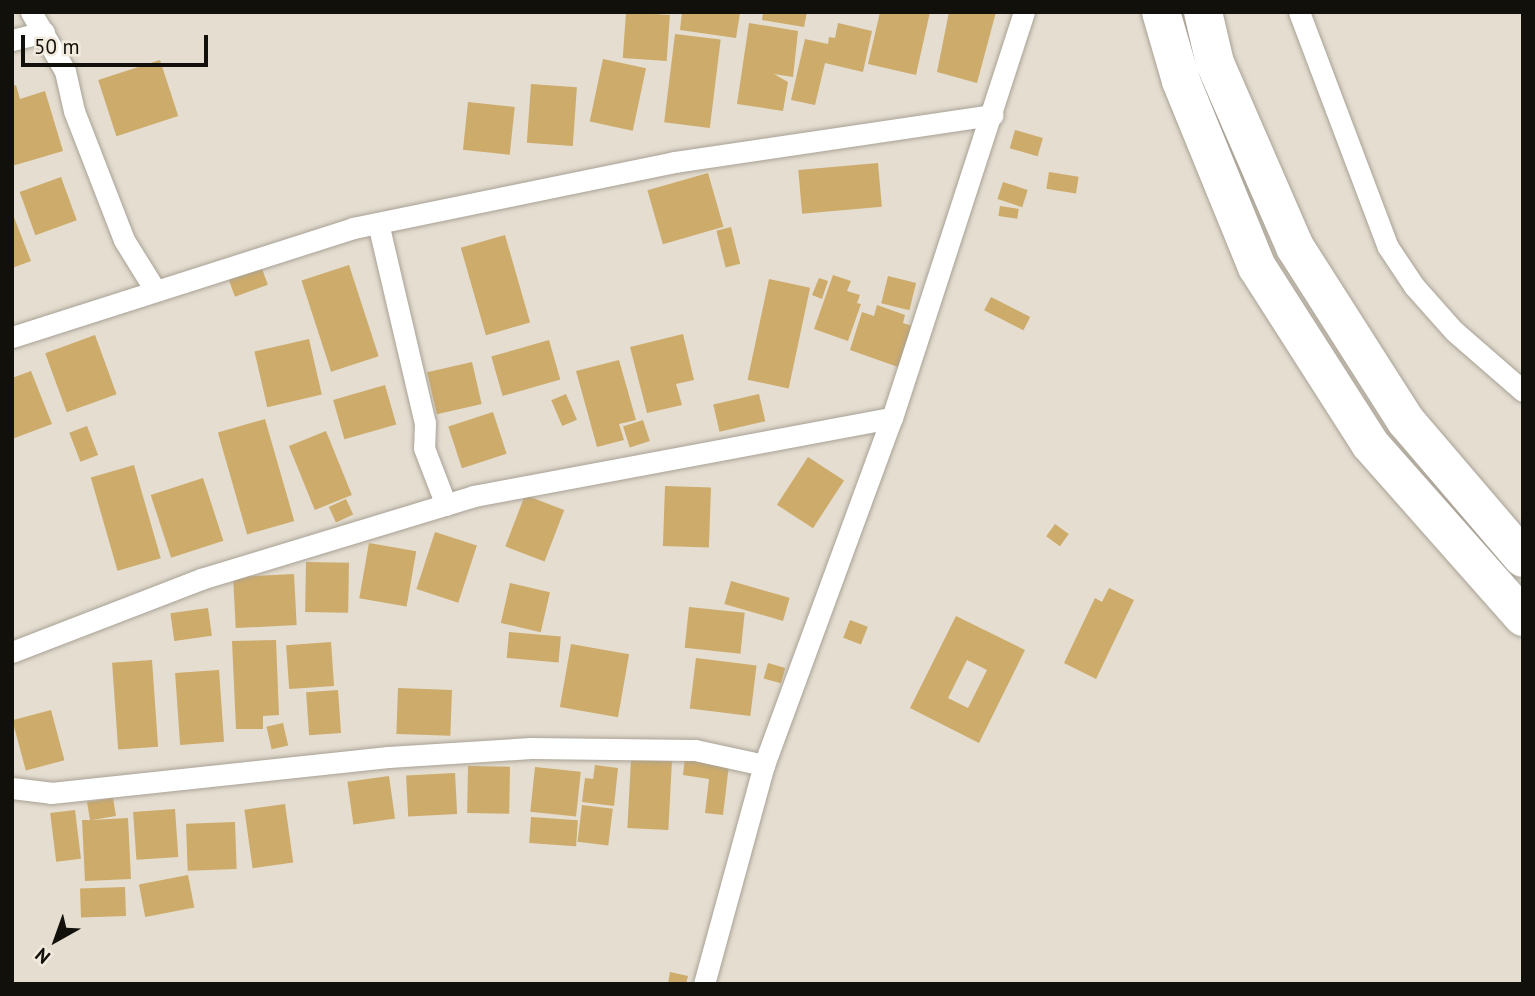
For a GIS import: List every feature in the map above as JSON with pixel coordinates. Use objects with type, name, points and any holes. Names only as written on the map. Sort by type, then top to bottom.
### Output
[{"type":"highway","points":[[1161,12],[1181,81],[1257,267],[1370,444],[1523,617]]},
{"type":"highway","points":[[1203,12],[1215,64],[1295,247],[1406,421],[1523,558]]},
{"type":"street","points":[[31,12],[65,71],[74,111],[124,240],[155,290]]},
{"type":"street","points":[[704,984],[764,765],[892,418],[993,115],[1024,12]]},
{"type":"street","points":[[1298,12],[1388,247],[1414,286],[1454,331],[1523,391]]},
{"type":"street","points":[[12,40],[44,32]]},
{"type":"street","points":[[12,337],[155,290],[378,223],[674,162],[993,115]]},
{"type":"street","points":[[378,223],[425,423],[424,448],[446,505]]},
{"type":"street","points":[[12,652],[201,579],[474,496],[892,418]]},
{"type":"street","points":[[12,788],[51,793],[388,757],[531,748],[695,750],[764,765]]},
{"type":"building","points":[[626,12],[670,15],[667,61],[623,58]]},
{"type":"building","points":[[682,12],[740,13],[736,38],[680,30]]},
{"type":"building","points":[[763,12],[807,12],[804,27],[762,20]]},
{"type":"building","points":[[880,12],[930,12],[916,75],[868,64]]},
{"type":"building","points":[[949,12],[996,12],[977,83],[937,72]]},
{"type":"building","points":[[749,23],[798,31],[793,77],[774,74],[788,82],[783,111],[737,104]]},
{"type":"building","points":[[838,23],[872,31],[863,72],[825,63],[815,105],[791,100],[805,39],[828,44],[829,37],[835,38]]},
{"type":"building","points":[[675,34],[721,40],[710,128],[664,122]]},
{"type":"building","points":[[603,59],[646,68],[633,131],[590,122]]},
{"type":"building","points":[[160,60],[178,116],[116,136],[98,80]]},
{"type":"building","points":[[531,84],[577,87],[573,146],[527,143]]},
{"type":"building","points":[[16,85],[20,99],[45,91],[63,151],[12,166],[12,86]]},
{"type":"building","points":[[468,102],[515,107],[510,155],[463,150]]},
{"type":"building","points":[[1015,130],[1043,138],[1038,156],[1010,148]]},
{"type":"building","points":[[878,163],[882,207],[802,214],[798,170]]},
{"type":"building","points":[[1049,172],[1079,177],[1076,193],[1046,189]]},
{"type":"building","points":[[708,173],[723,227],[663,244],[647,190]]},
{"type":"building","points":[[61,177],[77,220],[35,235],[20,192]]},
{"type":"building","points":[[1003,182],[1028,190],[1022,207],[997,199]]},
{"type":"building","points":[[1000,206],[1019,209],[1017,219],[998,216]]},
{"type":"building","points":[[12,212],[31,261],[12,268]]},
{"type":"building","points":[[731,227],[740,264],[726,268],[716,231]]},
{"type":"building","points":[[505,235],[530,322],[486,335],[461,248]]},
{"type":"building","points":[[349,265],[379,356],[331,372],[301,280]]},
{"type":"building","points":[[261,266],[268,285],[235,297],[228,278]]},
{"type":"building","points":[[833,275],[851,281],[847,291],[860,295],[857,303],[861,304],[848,341],[814,329]]},
{"type":"building","points":[[888,276],[916,283],[909,310],[881,303]]},
{"type":"building","points":[[819,278],[828,281],[822,299],[812,295]]},
{"type":"building","points":[[769,279],[810,288],[789,388],[748,380]]},
{"type":"building","points":[[991,297],[1030,317],[1023,330],[984,310]]},
{"type":"building","points":[[877,305],[905,315],[903,323],[915,327],[901,368],[850,350],[862,312],[874,316]]},
{"type":"building","points":[[683,334],[694,380],[676,384],[682,405],[647,413],[630,347]]},
{"type":"building","points":[[95,335],[117,394],[67,412],[45,353]]},
{"type":"building","points":[[309,339],[322,395],[267,407],[254,352]]},
{"type":"building","points":[[549,340],[560,379],[503,396],[491,357]]},
{"type":"building","points":[[619,360],[636,420],[619,424],[624,440],[597,447],[576,371]]},
{"type":"building","points":[[472,362],[482,404],[437,414],[427,372]]},
{"type":"building","points":[[31,371],[52,424],[12,439],[12,378]]},
{"type":"building","points":[[385,385],[396,424],[344,439],[333,400]]},
{"type":"building","points":[[566,394],[577,420],[562,426],[551,400]]},
{"type":"building","points":[[759,394],[765,421],[720,432],[713,405]]},
{"type":"building","points":[[493,412],[507,454],[462,468],[448,427]]},
{"type":"building","points":[[265,419],[294,521],[247,534],[218,433]]},
{"type":"building","points":[[643,420],[650,441],[630,447],[623,426]]},
{"type":"building","points":[[87,426],[98,455],[80,462],[69,433]]},
{"type":"building","points":[[326,431],[352,495],[315,510],[289,446]]},
{"type":"building","points":[[808,457],[844,480],[813,528],[777,505]]},
{"type":"building","points":[[134,465],[161,558],[117,571],[91,477]]},
{"type":"building","points":[[203,478],[223,541],[171,558],[151,495]]},
{"type":"building","points":[[665,486],[711,488],[709,548],[663,546]]},
{"type":"building","points":[[525,495],[564,510],[545,561],[505,546]]},
{"type":"building","points":[[346,499],[353,514],[336,522],[329,507]]},
{"type":"building","points":[[1055,524],[1069,534],[1060,546],[1046,536]]},
{"type":"building","points":[[435,532],[477,546],[458,603],[416,589]]},
{"type":"building","points":[[369,543],[416,551],[407,606],[359,598]]},
{"type":"building","points":[[306,562],[349,563],[348,613],[305,612]]},
{"type":"building","points":[[294,574],[297,625],[236,628],[233,577]]},
{"type":"building","points":[[731,581],[790,598],[783,621],[724,604]]},
{"type":"building","points":[[510,583],[550,592],[541,632],[501,623]]},
{"type":"building","points":[[1109,588],[1134,600],[1096,679],[1064,663],[1095,598],[1102,602]]},
{"type":"building","points":[[689,607],[745,613],[740,654],[685,648]]},
{"type":"building","points":[[208,608],[212,636],[174,641],[170,613]]},
{"type":"building","points":[[956,616],[1025,650],[979,743],[910,708]],"holes":[[[967,660],[987,670],[968,708],[948,698]]]},
{"type":"building","points":[[850,620],[868,627],[861,645],[843,638]]},
{"type":"building","points":[[509,632],[561,637],[559,662],[507,658]]},
{"type":"building","points":[[276,640],[279,715],[263,716],[263,729],[236,729],[232,641]]},
{"type":"building","points":[[331,642],[334,686],[289,689],[286,645]]},
{"type":"building","points":[[571,644],[629,654],[618,717],[560,707]]},
{"type":"building","points":[[696,658],[757,665],[750,716],[690,709]]},
{"type":"building","points":[[152,660],[158,747],[118,750],[112,663]]},
{"type":"building","points":[[768,663],[785,668],[781,683],[764,678]]},
{"type":"building","points":[[219,670],[224,742],[180,745],[175,673]]},
{"type":"building","points":[[398,688],[452,690],[450,736],[396,734]]},
{"type":"building","points":[[338,690],[341,733],[309,735],[306,692]]},
{"type":"building","points":[[51,710],[64,760],[26,771],[12,720]]},
{"type":"building","points":[[283,723],[288,745],[272,749],[266,727]]},
{"type":"building","points":[[685,758],[729,765],[723,815],[705,813],[709,779],[683,775]]},
{"type":"building","points":[[631,759],[672,761],[668,830],[627,828]]},
{"type":"building","points":[[595,765],[618,768],[614,806],[582,802],[585,778],[593,779]]},
{"type":"building","points":[[468,766],[510,767],[509,814],[467,813]]},
{"type":"building","points":[[535,767],[581,772],[576,817],[530,812]]},
{"type":"building","points":[[455,773],[457,814],[408,817],[406,776]]},
{"type":"building","points":[[389,776],[395,819],[353,824],[347,782]]},
{"type":"building","points":[[113,798],[116,816],[92,820],[128,818],[131,879],[85,881],[82,820],[90,820],[87,802]]},
{"type":"building","points":[[285,804],[293,862],[253,868],[244,810]]},
{"type":"building","points":[[582,805],[613,809],[608,846],[577,842]]},
{"type":"building","points":[[175,809],[178,857],[136,860],[133,812]]},
{"type":"building","points":[[75,810],[81,859],[56,862],[50,813]]},
{"type":"building","points":[[531,817],[578,820],[576,846],[529,843]]},
{"type":"building","points":[[235,822],[237,869],[188,871],[186,824]]},
{"type":"building","points":[[188,875],[194,907],[145,917],[139,885]]},
{"type":"building","points":[[125,887],[126,916],[81,918],[80,889]]},
{"type":"building","points":[[670,972],[688,976],[686,984],[668,984]]}]
